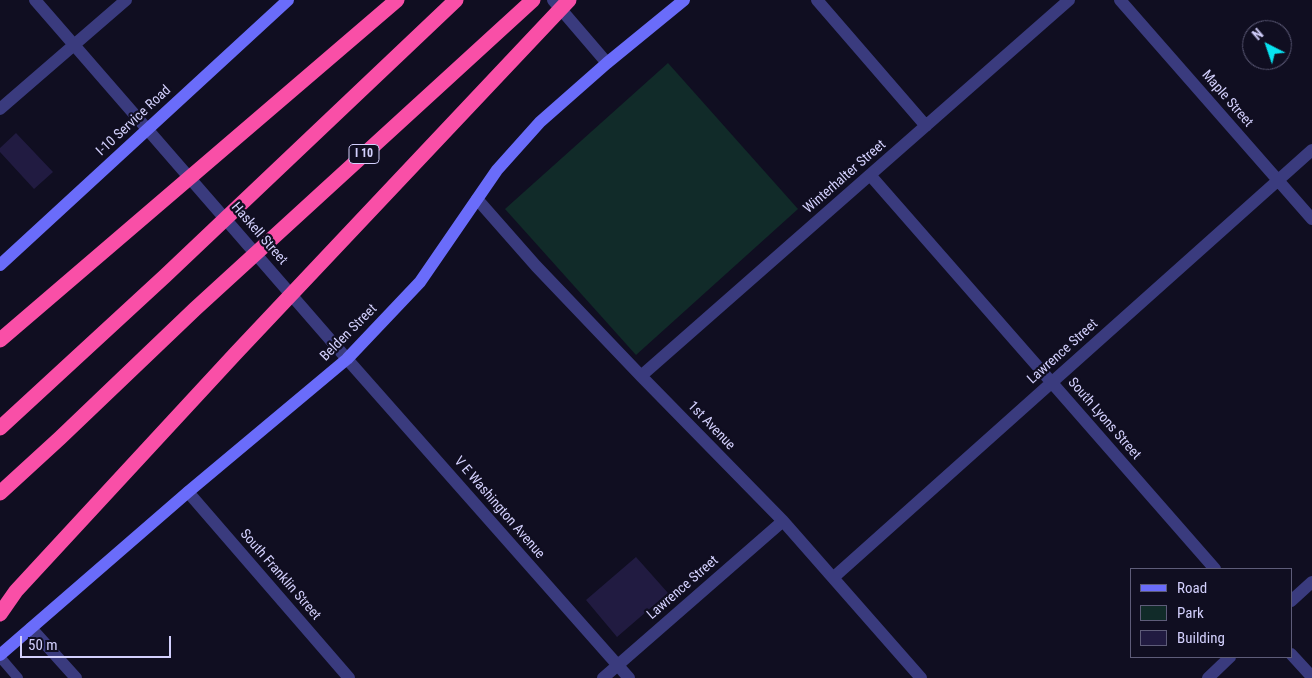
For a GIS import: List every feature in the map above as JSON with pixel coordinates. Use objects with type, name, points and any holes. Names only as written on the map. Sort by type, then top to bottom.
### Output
[{"type":"highway","points":[[0,340],[397,0]]},
{"type":"highway","points":[[0,428],[165,276],[456,0]]},
{"type":"highway","name":"I 10","points":[[0,493],[195,309],[533,0]]},
{"type":"highway","points":[[0,614],[16,591],[236,353],[569,0]]},
{"type":"main road","name":"I-10 Service Road","points":[[0,264],[288,0]]},
{"type":"main road","name":"Belden Street","points":[[0,656],[188,492],[347,359],[420,282],[497,170],[540,122],[607,63],[684,0]]},
{"type":"street","points":[[35,0],[148,129]]},
{"type":"street","points":[[0,109],[126,0]]},
{"type":"street","points":[[553,0],[607,63]]},
{"type":"street","points":[[816,0],[926,126]]},
{"type":"street","name":"Winterhalter Street","points":[[641,376],[1069,0]]},
{"type":"street","name":"Maple Street","points":[[1120,0],[1312,219]]},
{"type":"street","name":"Haskell Street","points":[[148,129],[347,359]]},
{"type":"street","name":"Lawrence Street","points":[[834,577],[1312,150]]},
{"type":"street","name":"South Lyons Street","points":[[870,175],[1214,568]]},
{"type":"street","name":"1st Avenue","points":[[477,199],[536,266],[783,521],[921,678]]},
{"type":"street","name":"V E Washington Avenue","points":[[347,359],[629,678]]},
{"type":"street","name":"South Franklin Street","points":[[188,492],[349,678]]},
{"type":"street","name":"Lawrence Street","points":[[603,678],[783,521]]},
{"type":"street","points":[[1292,600],[1312,582]]},
{"type":"street","points":[[31,628],[76,678]]},
{"type":"street","points":[[1292,655],[1312,677]]},
{"type":"street","points":[[1208,678],[1229,658]]},
{"type":"lane","points":[[0,656],[18,678]]},
{"type":"green space","points":[[668,63],[798,209],[636,355],[505,209]]},
{"type":"building","points":[[16,133],[53,172],[34,189],[0,152],[0,148]]},
{"type":"building","points":[[636,557],[668,593],[617,637],[586,600]]}]
